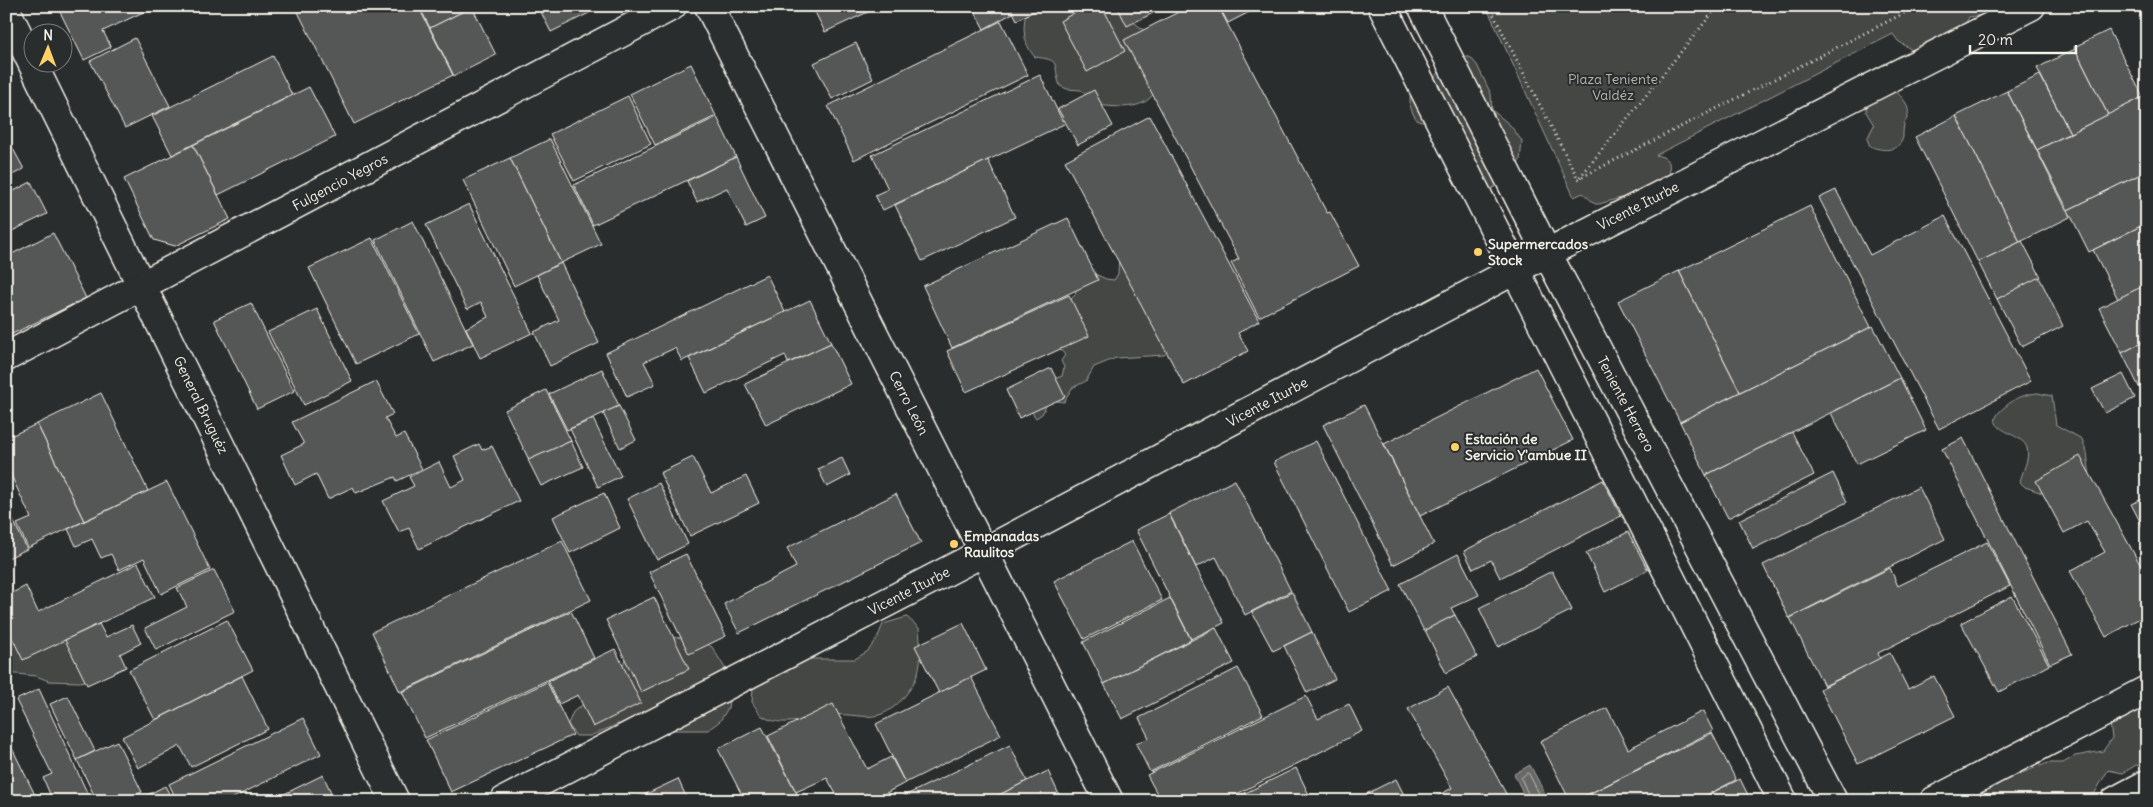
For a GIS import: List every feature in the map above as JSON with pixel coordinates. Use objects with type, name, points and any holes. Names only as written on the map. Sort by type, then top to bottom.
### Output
[{"type":"street","name":"Fulgencio Yegros","points":[[6,356],[143,286],[672,6]]},
{"type":"street","name":"Cerro León","points":[[709,6],[1108,801]]},
{"type":"street","points":[[1382,6],[1517,270],[1783,801]]},
{"type":"street","name":"Teniente Herrero","points":[[1422,6],[1547,253],[1833,801]]},
{"type":"street","name":"Vicente Iturbe","points":[[504,801],[984,552],[1547,253],[2031,6]]},
{"type":"street","name":"General Bruguéz","points":[[6,10],[395,801]]},
{"type":"street","points":[[1654,544],[1690,526]]},
{"type":"street","points":[[1934,801],[2147,690]]},
{"type":"street","points":[[2115,801],[2147,784]]},
{"type":"path","points":[[1489,6],[1578,180]]},
{"type":"path","points":[[1578,180],[1718,6]]},
{"type":"path","points":[[1578,180],[1918,6]]},
{"type":"green space","points":[[1028,6],[1073,6],[1076,14],[1103,6],[1114,6],[1146,32],[1154,93],[1143,103],[1136,105],[1096,105],[1081,90],[1067,89],[1060,86],[1055,64],[1050,60],[1035,57],[1025,39],[1024,26]]},
{"type":"green space","name":"Plaza Teniente Valdéz","points":[[1486,6],[1995,6],[1990,12],[1969,17],[1962,30],[1920,50],[1912,50],[1898,41],[1893,34],[1656,155],[1663,157],[1669,162],[1670,178],[1635,194],[1595,204],[1583,193],[1574,197]]},
{"type":"green space","points":[[1458,57],[1470,57],[1477,65],[1491,94],[1492,110],[1510,125],[1522,141],[1520,160],[1512,174],[1486,193],[1458,187],[1453,180],[1434,125],[1418,121],[1410,106],[1412,90],[1437,75],[1442,68]]},
{"type":"green space","points":[[1892,89],[1905,101],[1908,114],[1904,123],[1901,142],[1894,148],[1884,150],[1870,146],[1867,139],[1874,125],[1866,112],[1867,103]]},
{"type":"green space","points":[[1119,251],[1171,350],[1164,355],[1116,358],[1094,367],[1086,381],[1072,388],[1064,402],[1049,400],[1042,414],[1036,418],[1031,411],[1048,381],[1062,376],[1064,367],[1061,361],[1065,355],[1055,343],[1069,322],[1071,299],[1076,294],[1075,286],[1093,273],[1106,279],[1114,280],[1118,274]]},
{"type":"green space","points":[[2038,393],[2052,396],[2056,425],[2082,439],[2087,453],[2090,476],[2048,495],[2025,487],[2020,482],[2027,461],[2027,448],[2023,442],[2003,430],[1996,420],[1998,414],[2013,401],[2025,395]]},
{"type":"green space","points":[[907,617],[919,628],[920,664],[915,680],[904,697],[886,712],[874,716],[839,715],[778,722],[761,715],[752,702],[753,688],[764,677],[806,659],[855,659],[868,651],[877,639],[883,624]]},
{"type":"green space","points":[[6,619],[57,640],[89,640],[94,680],[79,682],[49,681],[36,676],[6,673]]},
{"type":"green space","points":[[642,637],[698,638],[712,647],[728,673],[730,694],[728,708],[720,721],[708,730],[646,730],[618,724],[590,736],[576,736],[568,724],[573,712],[621,674],[628,646]]},
{"type":"green space","points":[[2147,702],[2147,767],[2136,765],[2123,773],[2108,770],[2093,796],[2087,801],[1944,801],[1978,775],[2006,779],[2048,763],[2063,763],[2075,756],[2103,751],[2112,738],[2110,723]]},
{"type":"water","points":[[1530,765],[1549,801],[1527,801],[1514,774]]},
{"type":"building","points":[[57,6],[156,6],[103,31],[111,47],[84,60],[72,36],[72,22],[65,22]]},
{"type":"building","points":[[295,6],[418,6],[453,75],[354,124]]},
{"type":"building","points":[[419,6],[474,6],[430,28]]},
{"type":"building","points":[[538,6],[603,6],[551,32]]},
{"type":"building","points":[[812,6],[868,6],[870,11],[825,32]]},
{"type":"building","points":[[972,6],[1010,6],[1013,13],[984,29]]},
{"type":"building","points":[[1010,6],[1044,6],[1017,20]]},
{"type":"building","points":[[1086,6],[1102,6],[1125,51],[1087,72],[1060,21]]},
{"type":"building","points":[[1117,6],[1167,6],[1127,26]]},
{"type":"building","points":[[1190,6],[1218,6],[1327,213],[1330,212],[1359,266],[1259,317],[1231,263],[1239,259],[1124,40]]},
{"type":"building","points":[[1219,6],[1261,6],[1228,23]]},
{"type":"building","points":[[472,7],[496,55],[454,76],[430,28]]},
{"type":"building","points":[[1001,21],[1028,75],[854,160],[828,106]]},
{"type":"building","points":[[2109,30],[2143,97],[2108,115],[2074,47]]},
{"type":"building","points":[[135,38],[170,106],[125,128],[90,61]]},
{"type":"building","points":[[856,43],[873,79],[832,99],[814,63]]},
{"type":"building","points":[[2075,49],[2108,115],[2070,133],[2037,68]]},
{"type":"building","points":[[273,56],[292,95],[172,155],[152,116]]},
{"type":"building","points":[[691,64],[716,116],[655,145],[630,94]]},
{"type":"building","points":[[1040,75],[1064,124],[883,210],[875,195],[888,189],[872,155]]},
{"type":"building","points":[[2040,75],[2070,133],[2037,150],[2007,91]]},
{"type":"building","points":[[309,87],[335,137],[218,195],[193,145]]},
{"type":"building","points":[[1094,90],[1113,126],[1078,145],[1058,109]]},
{"type":"building","points":[[2007,91],[2070,217],[2020,242],[1956,116]]},
{"type":"building","points":[[628,96],[651,144],[574,181],[550,134]]},
{"type":"building","points":[[2143,97],[2147,104],[2147,171],[2068,210],[2037,150]]},
{"type":"building","points":[[1150,116],[1259,321],[1238,333],[1248,351],[1184,385],[1065,161]]},
{"type":"building","points":[[1956,116],[2020,242],[1978,262],[1915,137]]},
{"type":"building","points":[[717,117],[736,157],[593,225],[574,185]]},
{"type":"building","points":[[6,136],[24,169],[6,178]]},
{"type":"building","points":[[550,139],[601,244],[561,263],[510,158]]},
{"type":"building","points":[[193,145],[230,219],[175,246],[154,240],[124,179]]},
{"type":"building","points":[[736,157],[765,218],[746,227],[727,188],[697,202],[687,181]]},
{"type":"building","points":[[510,158],[561,263],[514,286],[463,180]]},
{"type":"building","points":[[988,160],[1015,217],[922,261],[895,205]]},
{"type":"building","points":[[2147,171],[2147,223],[2089,252],[2068,210]]},
{"type":"building","points":[[31,182],[47,214],[6,234],[6,195]]},
{"type":"building","points":[[1836,190],[1870,255],[1945,216],[2031,381],[1939,429],[1819,198]]},
{"type":"building","points":[[469,204],[532,333],[480,358],[466,328],[488,317],[481,302],[467,309],[426,225]]},
{"type":"building","points":[[1810,206],[1871,327],[1740,392],[1679,271]]},
{"type":"building","points":[[1068,218],[1098,280],[952,348],[923,286]]},
{"type":"building","points":[[413,221],[473,344],[434,362],[375,240]]},
{"type":"building","points":[[2147,223],[2147,284],[2118,299],[2093,250]]},
{"type":"building","points":[[53,233],[86,298],[6,337],[6,257]]},
{"type":"building","points":[[372,238],[419,334],[356,364],[309,268]]},
{"type":"building","points":[[2022,241],[2041,277],[1997,299],[1978,262]]},
{"type":"building","points":[[561,263],[599,343],[550,366],[534,332],[559,320],[537,275]]},
{"type":"building","points":[[1679,271],[1740,392],[1680,422],[1618,301]]},
{"type":"building","points":[[767,275],[785,312],[682,361],[675,348],[644,362],[655,384],[627,397],[606,353]]},
{"type":"building","points":[[2039,277],[2063,326],[2022,347],[1997,299]]},
{"type":"building","points":[[2147,284],[2147,340],[2122,353],[2099,308]]},
{"type":"building","points":[[1069,295],[1089,336],[966,392],[947,351]]},
{"type":"building","points":[[810,300],[831,343],[788,363],[785,355],[706,393],[689,358]]},
{"type":"building","points":[[251,303],[294,391],[257,409],[214,320]]},
{"type":"building","points":[[317,309],[352,381],[304,405],[268,332]]},
{"type":"building","points":[[1873,326],[1900,378],[1706,475],[1680,422]]},
{"type":"building","points":[[2147,340],[2147,383],[2139,387],[2122,353]]},
{"type":"building","points":[[831,343],[851,384],[766,425],[745,384]]},
{"type":"building","points":[[1051,368],[1065,397],[1019,418],[1006,390]]},
{"type":"building","points":[[1536,368],[1573,440],[1420,516],[1384,444]]},
{"type":"building","points":[[602,369],[619,406],[567,430],[549,394]]},
{"type":"building","points":[[2123,374],[2135,398],[2105,413],[2092,389]]},
{"type":"building","points":[[1900,378],[1926,430],[1857,464],[1831,413]]},
{"type":"building","points":[[376,381],[393,414],[385,418],[396,438],[404,434],[422,469],[397,481],[395,477],[356,493],[353,487],[328,499],[316,474],[295,485],[281,455],[304,444],[292,422]]},
{"type":"building","points":[[546,390],[571,441],[529,460],[505,410]]},
{"type":"building","points":[[101,393],[148,491],[84,521],[37,424]]},
{"type":"building","points":[[1364,405],[1434,544],[1393,565],[1323,425]]},
{"type":"building","points":[[619,406],[636,440],[620,448],[603,413]]},
{"type":"building","points":[[593,419],[621,476],[598,487],[570,429]]},
{"type":"building","points":[[37,424],[84,521],[28,548],[17,524],[31,518],[10,473],[6,475],[6,438]]},
{"type":"building","points":[[1792,432],[1814,475],[1728,518],[1706,475]]},
{"type":"building","points":[[1963,438],[2072,654],[2050,664],[1942,449]]},
{"type":"building","points":[[571,441],[583,467],[541,486],[528,460]]},
{"type":"building","points":[[1316,441],[1392,591],[1349,612],[1274,462]]},
{"type":"building","points":[[479,444],[482,450],[492,446],[519,501],[419,549],[409,528],[399,532],[383,501],[414,486],[409,477],[439,462],[451,487],[465,480],[454,456]]},
{"type":"building","points":[[2080,456],[2147,577],[2147,614],[2106,637],[2070,571],[2105,552],[2087,521],[2064,533],[2036,481]]},
{"type":"building","points":[[693,457],[711,493],[746,476],[759,503],[690,536],[660,473]]},
{"type":"building","points":[[842,458],[850,475],[827,487],[818,469]]},
{"type":"building","points":[[1833,473],[1847,502],[1753,549],[1739,520]]},
{"type":"building","points":[[1235,480],[1291,591],[1245,615],[1216,557],[1196,567],[1169,513]]},
{"type":"building","points":[[1603,480],[1621,516],[1500,578],[1491,560],[1473,569],[1464,551]]},
{"type":"building","points":[[167,482],[210,570],[161,594],[144,558],[119,570],[111,554],[101,558],[92,539],[76,546],[68,529]]},
{"type":"building","points":[[659,483],[688,544],[657,560],[627,499]]},
{"type":"building","points":[[1919,487],[1945,539],[1789,618],[1763,565]]},
{"type":"building","points":[[604,493],[620,528],[570,553],[553,517]]},
{"type":"building","points":[[896,494],[921,543],[739,633],[724,604],[796,567],[787,548]]},
{"type":"building","points":[[2147,497],[2147,535],[2131,504]]},
{"type":"building","points":[[6,506],[27,549],[6,559]]},
{"type":"building","points":[[1169,514],[1224,623],[1191,639],[1136,530]]},
{"type":"building","points":[[1628,532],[1648,570],[1605,592],[1586,553]]},
{"type":"building","points":[[562,541],[591,600],[400,692],[372,632]]},
{"type":"building","points":[[1132,541],[1162,600],[1084,639],[1054,581]]},
{"type":"building","points":[[1987,542],[2010,586],[1878,653],[1880,659],[1824,686],[1790,618],[1890,568],[1898,586]]},
{"type":"building","points":[[686,554],[726,636],[689,654],[649,572]]},
{"type":"building","points":[[1458,554],[1479,595],[1451,608],[1455,615],[1424,631],[1400,584]]},
{"type":"building","points":[[138,563],[155,597],[23,660],[6,625],[6,596],[26,586],[38,612]]},
{"type":"building","points":[[214,570],[235,611],[156,650],[145,628],[187,607],[177,588]]},
{"type":"building","points":[[1552,571],[1572,610],[1498,647],[1479,608]]},
{"type":"building","points":[[1292,592],[1312,632],[1273,651],[1252,612]]},
{"type":"building","points":[[2012,596],[2049,665],[1999,692],[1961,623]]},
{"type":"building","points":[[654,597],[689,669],[641,692],[606,620]]},
{"type":"building","points":[[1170,598],[1191,640],[1104,684],[1083,642]]},
{"type":"building","points":[[571,611],[594,658],[425,738],[402,692]]},
{"type":"building","points":[[1455,615],[1477,657],[1446,673],[1425,630]]},
{"type":"building","points":[[227,620],[253,670],[155,720],[129,670]]},
{"type":"building","points":[[963,623],[986,670],[939,693],[915,646]]},
{"type":"building","points":[[99,624],[106,637],[132,625],[141,643],[120,654],[126,667],[87,685],[65,640]]},
{"type":"building","points":[[1216,628],[1234,663],[1122,719],[1104,684]]},
{"type":"building","points":[[1312,632],[1335,679],[1307,693],[1284,646]]},
{"type":"building","points":[[615,649],[641,703],[593,727],[578,695],[559,704],[548,681]]},
{"type":"building","points":[[1890,653],[1908,689],[1934,676],[1955,716],[1858,764],[1820,689]]},
{"type":"building","points":[[1238,668],[1263,715],[1150,772],[1136,744],[1149,738],[1139,718]]},
{"type":"building","points":[[242,676],[268,729],[191,767],[180,746],[138,768],[122,737]]},
{"type":"building","points":[[971,677],[1001,735],[905,783],[876,724]]},
{"type":"building","points":[[547,682],[573,735],[451,792],[426,740]]},
{"type":"building","points":[[1448,687],[1510,801],[1428,801],[1452,788],[1408,709]]},
{"type":"building","points":[[39,689],[91,801],[53,801],[43,778],[52,774],[16,700]]},
{"type":"building","points":[[68,696],[95,751],[77,760],[50,704]]},
{"type":"building","points":[[1306,696],[1318,719],[1349,704],[1362,731],[1223,801],[1161,801],[1147,775]]},
{"type":"building","points":[[833,704],[867,769],[891,757],[905,783],[871,801],[840,801],[827,778],[796,792],[768,736]]},
{"type":"building","points":[[1607,708],[1628,749],[1703,711],[1713,731],[1575,801],[1570,801],[1540,741]]},
{"type":"building","points":[[303,718],[321,754],[227,801],[177,801],[169,784]]},
{"type":"building","points":[[762,727],[800,801],[745,801],[718,749]]},
{"type":"building","points":[[1712,733],[1736,780],[1695,801],[1575,801]]},
{"type":"building","points":[[117,741],[142,792],[123,801],[97,801],[77,760]]},
{"type":"building","points":[[10,744],[38,801],[6,801],[6,746]]},
{"type":"building","points":[[1010,745],[1027,781],[987,801],[904,801],[902,797]]},
{"type":"building","points":[[1296,768],[1312,801],[1229,801]]},
{"type":"building","points":[[1048,771],[1062,801],[987,801],[1027,781]]},
{"type":"building","points":[[323,775],[335,801],[270,801]]},
{"type":"building","points":[[678,779],[688,801],[631,801]]},
{"type":"building","points":[[1396,779],[1407,801],[1369,801],[1366,794]]},
{"type":"building","points":[[1740,779],[1751,801],[1700,801],[1699,799]]},
{"type":"building","points":[[165,786],[173,801],[136,801]]},
{"type":"place","name":"Supermercados Stock","points":[[1478,252]]},
{"type":"place","name":"Estación de Servicio Y'ambue II","points":[[1455,447]]},
{"type":"place","name":"Empanadas Raulitos","points":[[954,544]]}]
